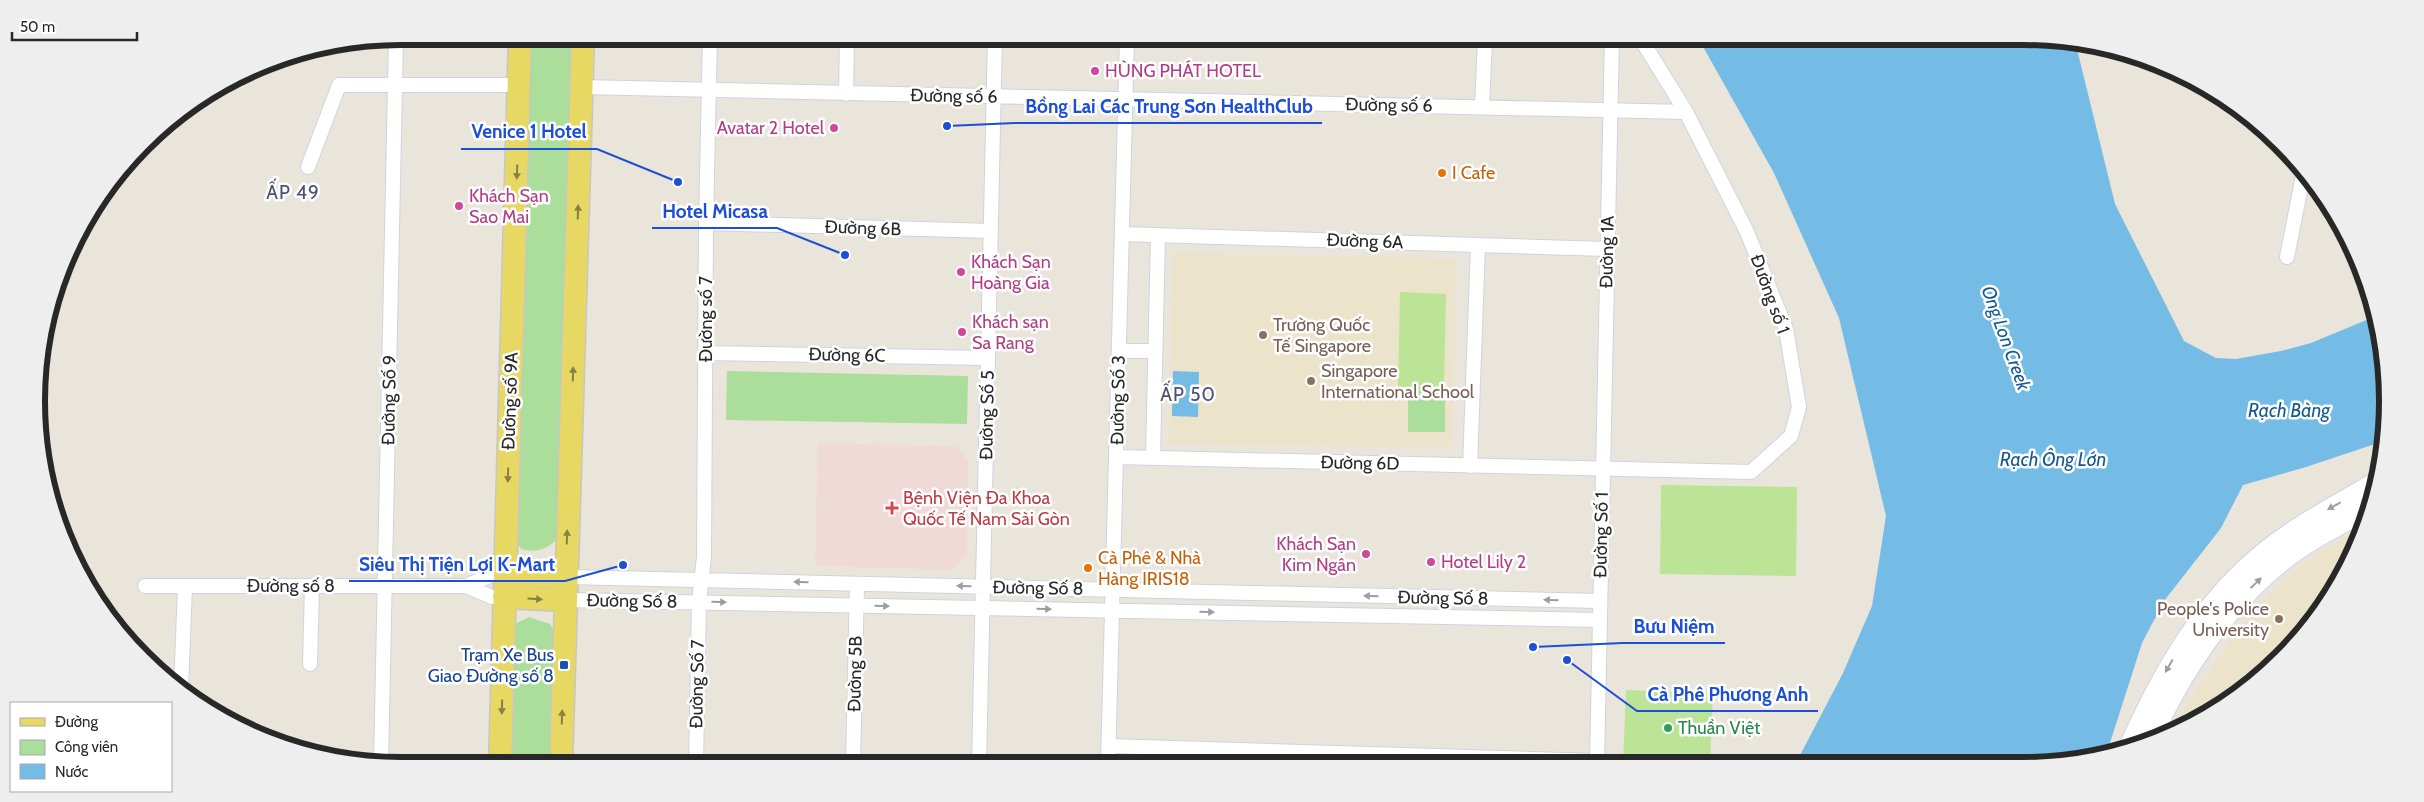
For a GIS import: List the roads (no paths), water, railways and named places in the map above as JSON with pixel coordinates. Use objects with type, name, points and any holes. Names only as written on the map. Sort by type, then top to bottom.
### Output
[{"type":"main road","name":"Đường số 9A","points":[[500,757],[520,45]]},
{"type":"main road","points":[[561,757],[583,45]]},
{"type":"main road","points":[[2132,739],[2152,695],[2206,610],[2237,578],[2287,536],[2368,487]]},
{"type":"main road","points":[[2154,732],[2174,689],[2233,606],[2259,580],[2289,556],[2361,513]]},
{"type":"main road","points":[[504,586],[566,577]]},
{"type":"main road","points":[[504,586],[566,600]]},
{"type":"street","name":"Đường Số 9","points":[[381,756],[396,45]]},
{"type":"street","name":"Đường số 7","points":[[699,602],[704,557],[706,223],[710,45]]},
{"type":"street","points":[[846,94],[847,45]]},
{"type":"street","name":"Đường Số 5","points":[[979,757],[995,45]]},
{"type":"street","name":"Đường Số 3","points":[[1108,757],[1127,45]]},
{"type":"street","points":[[1482,107],[1485,45]]},
{"type":"street","name":"Đường 1A","points":[[1602,469],[1612,45]]},
{"type":"street","name":"Đường số 1","points":[[1602,469],[1751,472],[1791,436],[1799,407],[1786,329],[1747,232],[1686,112],[1645,45]]},
{"type":"street","points":[[308,166],[339,85],[520,85]]},
{"type":"street","name":"Đường số 6","points":[[582,87],[1686,112]]},
{"type":"street","points":[[2287,257],[2302,180]]},
{"type":"street","name":"Đường 6B","points":[[706,223],[991,231]]},
{"type":"street","name":"Đường 6A","points":[[1122,234],[1607,249]]},
{"type":"street","points":[[1153,458],[1158,235]]},
{"type":"street","points":[[1470,466],[1478,245]]},
{"type":"street","name":"Đường Số 3","points":[[1119,351],[1156,351]]},
{"type":"street","name":"Đường 6C","points":[[706,352],[988,358]]},
{"type":"street","name":"Đường 6D","points":[[1117,457],[1602,469]]},
{"type":"street","name":"Đường Số 1","points":[[1599,620],[1602,469]]},
{"type":"street","name":"Đường số 8","points":[[145,586],[466,586],[492,575],[504,586],[492,597],[466,586]]},
{"type":"street","name":"Đường Số 8","points":[[566,577],[1600,601]]},
{"type":"street","name":"Đường 5B","points":[[853,757],[857,584]]},
{"type":"street","points":[[181,681],[185,586]]},
{"type":"street","points":[[310,664],[312,586]]},
{"type":"street","name":"Đường Số 8","points":[[566,600],[1599,620]]},
{"type":"street","name":"Đường Số 7","points":[[696,757],[699,602]]},
{"type":"street","points":[[1598,757],[1599,620]]},
{"type":"street","points":[[1109,746],[1244,757]]},
{"type":"water","name":"Rạch Ông Lớn","points":[[1702,45],[2023,45],[2077,49],[2115,204],[2184,341],[2216,358],[2236,359],[2281,351],[2311,343],[2369,319],[2378,378],[2379,401],[2376,444],[2306,467],[2243,485],[2221,528],[2164,601],[2142,643],[2109,746],[2069,754],[2023,757],[1799,757],[1843,673],[1872,606],[1886,516],[1839,318],[1774,173]]},
{"type":"water","points":[[1173,371],[1199,372],[1198,417],[1172,416]]},
{"type":"place","name":"HÙNG PHÁT HOTEL","points":[[1095,71]]},
{"type":"place","name":"Bồng Lai Các Trung Sơn HealthClub","points":[[947,126]]},
{"type":"place","name":"Avatar 2 Hotel","points":[[834,128]]},
{"type":"place","name":"I Cafe","points":[[1442,173]]},
{"type":"place","name":"Venice 1 Hotel","points":[[678,182]]},
{"type":"place","name":"Khách Sạn Sao Mai","points":[[459,206]]},
{"type":"place","name":"Hotel Micasa","points":[[845,255]]},
{"type":"place","name":"Khách Sạn Hoàng Gia","points":[[961,272]]},
{"type":"place","name":"Khách sạn Sa Rang","points":[[962,332]]},
{"type":"place","name":"Trường Quốc Tế Singapore","points":[[1263,335]]},
{"type":"place","name":"Singapore International School","points":[[1311,381]]},
{"type":"place","name":"Bệnh Viện Đa Khoa Quốc Tế Nam Sài Gòn","points":[[892,508]]},
{"type":"place","name":"Khách Sạn Kim Ngân","points":[[1366,554]]},
{"type":"place","name":"Hotel Lily 2","points":[[1431,562]]},
{"type":"place","name":"Siêu Thị Tiện Lợi K-Mart","points":[[623,565]]},
{"type":"place","name":"Cà Phê & Nhà Hàng IRIS18","points":[[1088,568]]},
{"type":"place","name":"People's Police University","points":[[2279,619]]},
{"type":"place","name":"Bưu Niệm","points":[[1533,647]]},
{"type":"place","name":"Cà Phê Phương Anh","points":[[1567,660]]},
{"type":"place","name":"Trạm Xe Bus Giao Đường số 8","points":[[564,665]]},
{"type":"place","name":"Thuần Việt","points":[[1668,728]]},
{"type":"district","name":"ẤP 49","points":[[293,192]]},
{"type":"district","name":"ẤP 50","points":[[1188,394]]},
{"type":"water label","name":"Ong Lon Creek","points":[[2006,338]]},
{"type":"water label","name":"Rạch Bàng","points":[[2289,410]]}]
